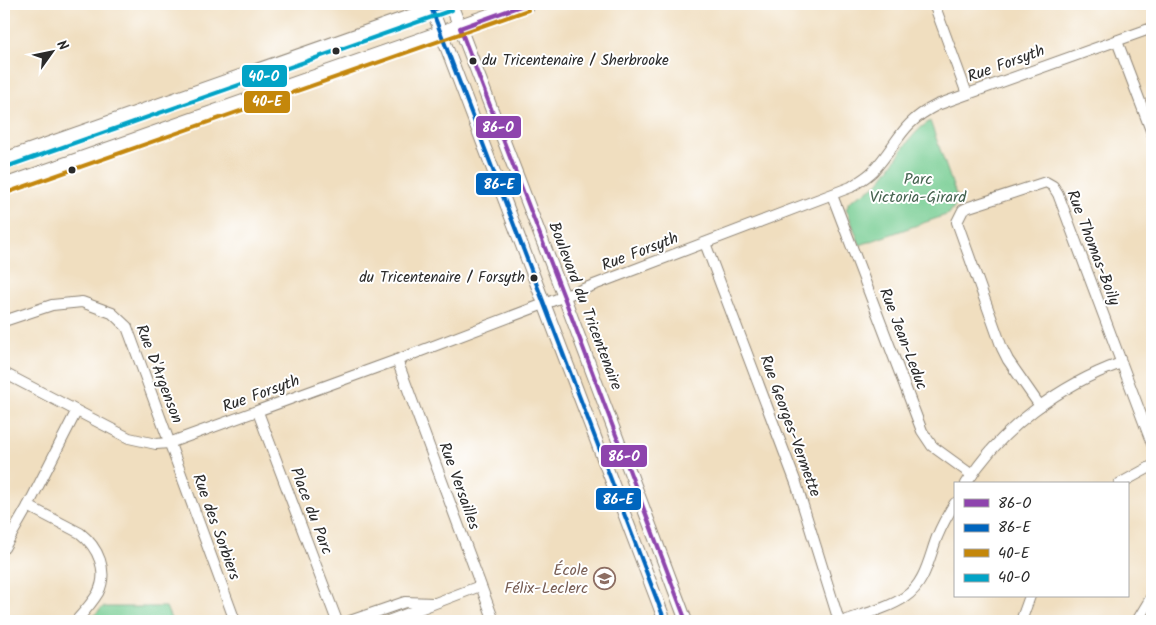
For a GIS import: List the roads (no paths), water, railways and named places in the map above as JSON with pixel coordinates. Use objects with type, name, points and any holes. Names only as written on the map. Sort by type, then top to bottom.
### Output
[{"type":"main road","points":[[4,161],[431,7],[451,4]]},
{"type":"main road","points":[[4,188],[526,4]]},
{"type":"main road","points":[[171,102],[178,126]]},
{"type":"main road","points":[[86,132],[94,156]]},
{"type":"street","name":"Boulevard du Tricentenaire","points":[[451,4],[686,621]]},
{"type":"street","points":[[934,4],[967,94]]},
{"type":"street","points":[[431,7],[665,621]]},
{"type":"street","name":"Rue Forsyth","points":[[4,373],[129,438],[156,444],[169,443],[397,360],[850,187],[873,171],[903,131],[922,113],[967,94],[1152,28]]},
{"type":"street","points":[[1118,41],[1152,133]]},
{"type":"street","name":"Rue Thomas-Boily","points":[[1040,406],[1008,360],[1002,348],[957,222],[959,215],[969,207],[1046,182],[1053,186],[1058,194],[1152,444]]},
{"type":"street","name":"Rue Jean-Leduc","points":[[832,194],[922,431],[932,446],[969,480]]},
{"type":"street","name":"Rue Georges-Vermette","points":[[705,243],[796,483],[839,621]]},
{"type":"street","name":"Rue D'Argenson","points":[[4,320],[52,305],[82,302],[112,313],[127,327],[169,443]]},
{"type":"street","name":"Rue Versailles","points":[[397,360],[494,621]]},
{"type":"street","points":[[969,480],[996,445],[1040,406],[1086,377],[1121,362]]},
{"type":"street","points":[[4,548],[28,506],[76,412]]},
{"type":"street","name":"Place du Parc","points":[[258,412],[337,621]]},
{"type":"street","name":"Rue des Sorbiers","points":[[169,443],[235,621]]},
{"type":"street","points":[[1123,482],[1152,466]]},
{"type":"street","points":[[844,621],[892,604],[906,597],[916,588],[924,574],[943,524],[954,505]]},
{"type":"street","points":[[28,506],[80,534],[87,539],[97,552],[102,571],[99,591],[76,621]]},
{"type":"street","points":[[388,621],[480,586]]},
{"type":"street","points":[[1137,621],[1152,596]]},
{"type":"street","points":[[1021,621],[1029,598]]},
{"type":"street","points":[[350,621],[405,602],[413,601],[436,604]]},
{"type":"place","name":"du Tricentenaire / Sherbrooke","points":[[473,61]]},
{"type":"place","name":"du Tricentenaire / Forsyth","points":[[534,278]]},
{"type":"place","name":"École Félix-Leclerc","points":[[604,579]]},
{"type":"park label","name":"Parc Victoria-Girard","points":[[918,188]]}]
